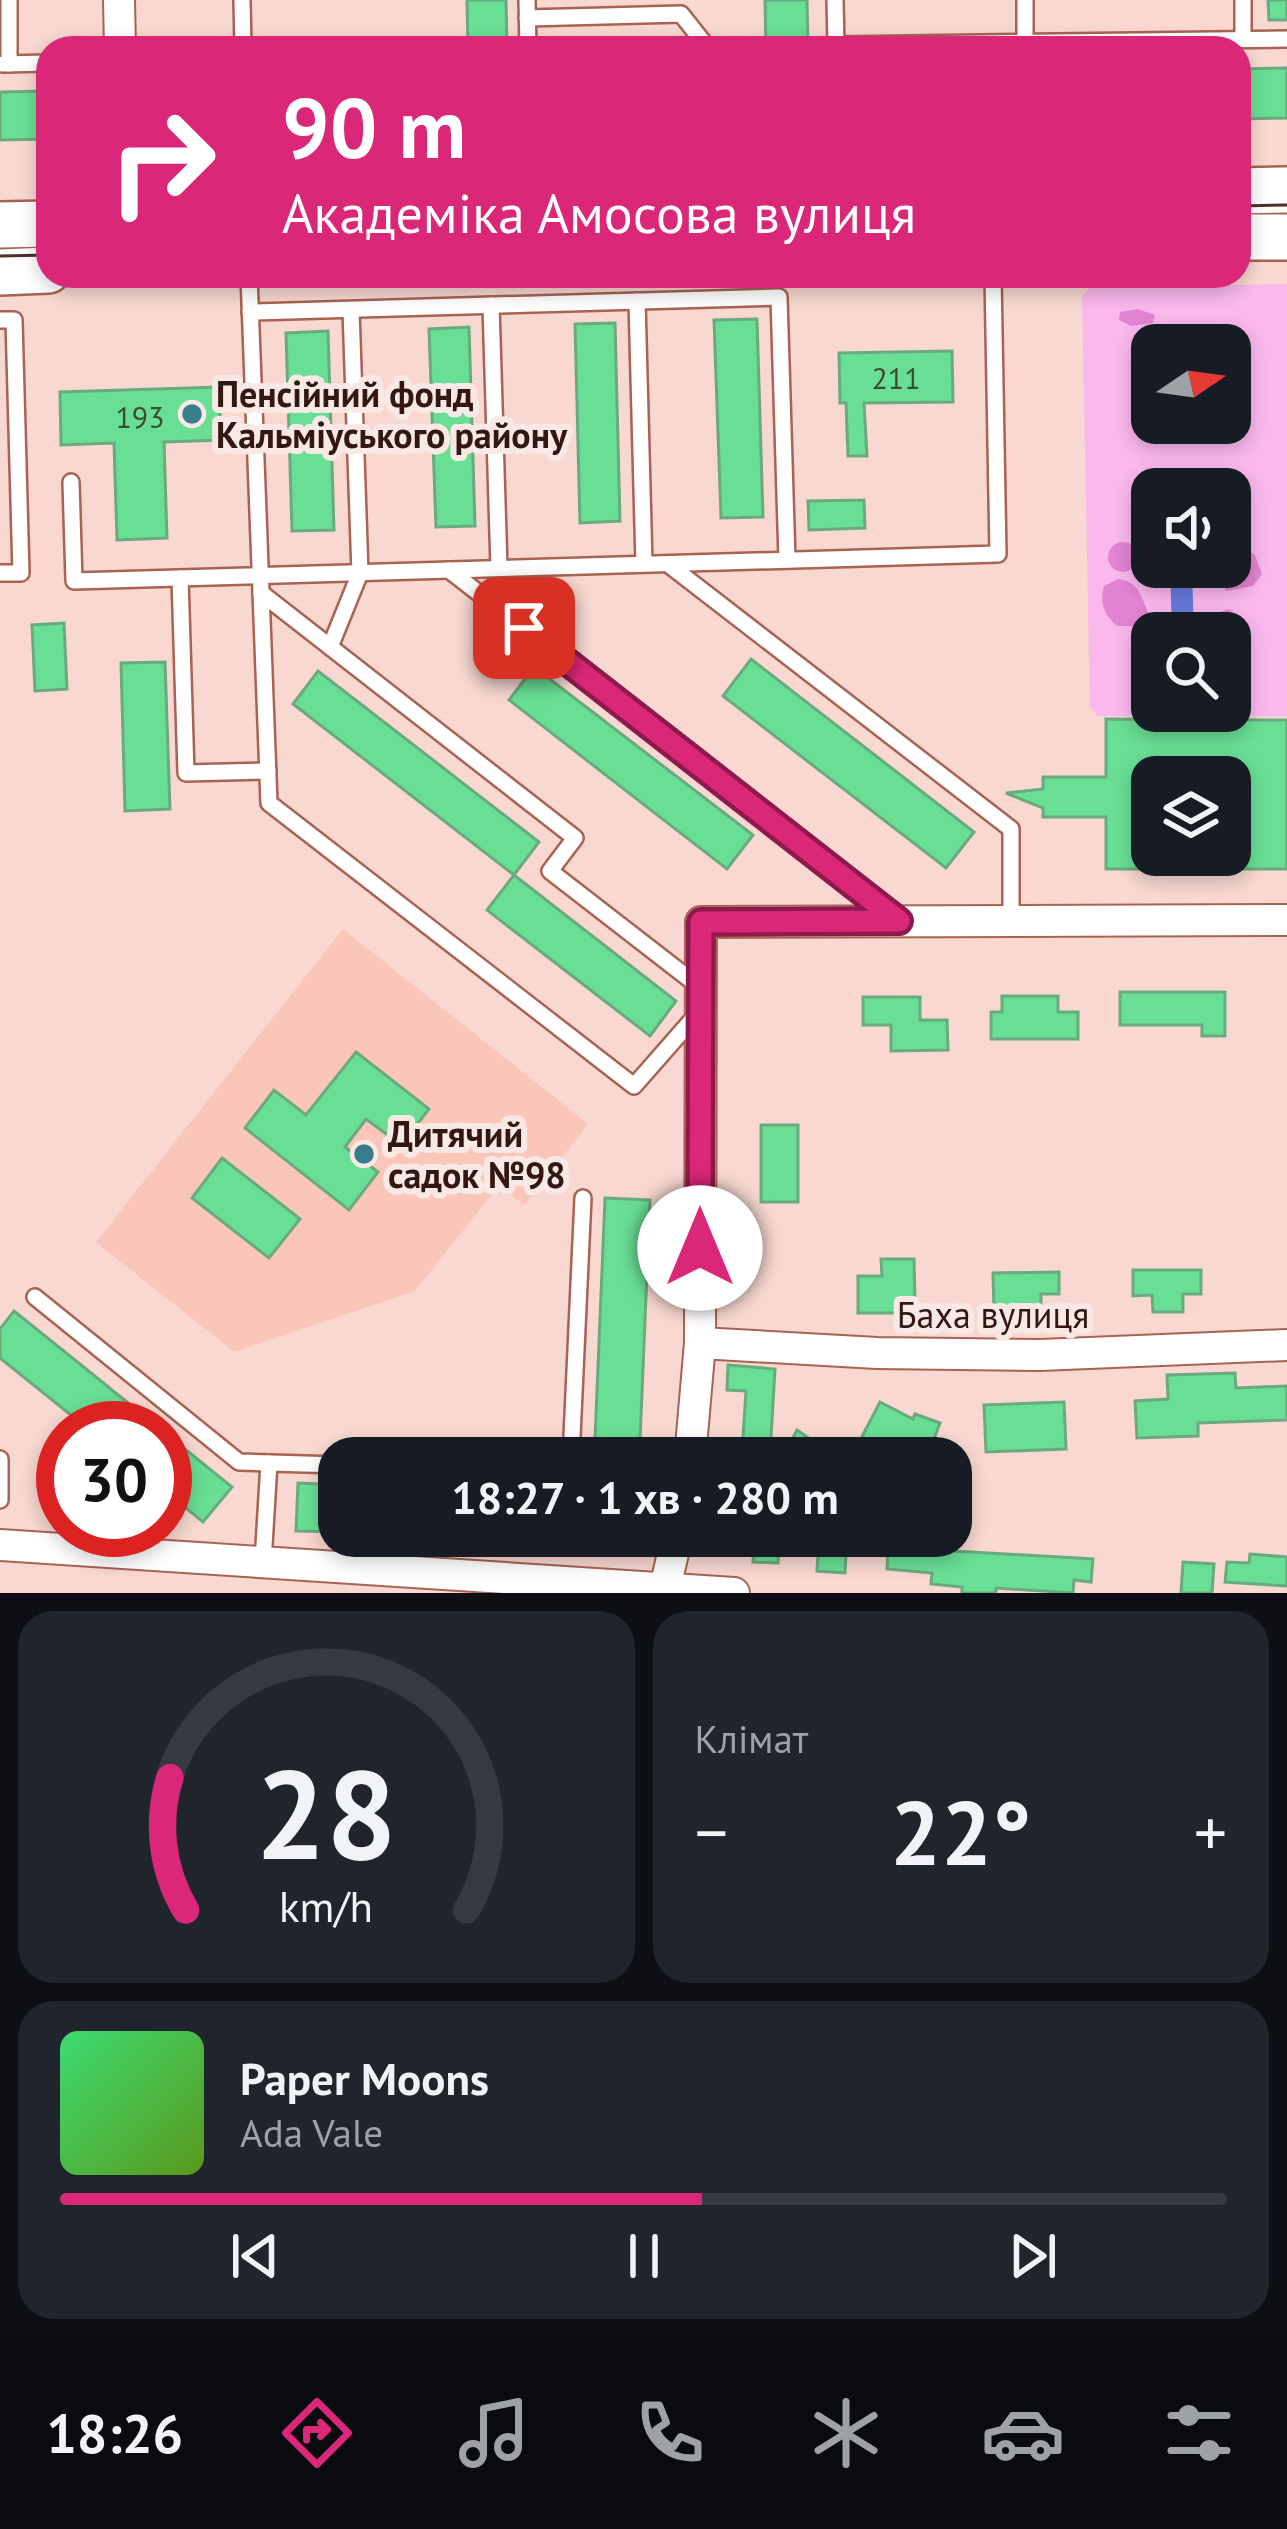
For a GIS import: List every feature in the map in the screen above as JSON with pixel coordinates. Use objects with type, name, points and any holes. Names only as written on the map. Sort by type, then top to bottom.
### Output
[{"type":"main road","points":[[1251,191],[1287,190]]},
{"type":"main road","points":[[0,225],[36,224]]},
{"type":"main road","points":[[1251,238],[1287,236]]},
{"type":"main road","points":[[0,272],[36,270]]},
{"type":"street","points":[[119,0],[120,36]]},
{"type":"street","points":[[692,1437],[700,1343],[701,922],[1287,920]]},
{"type":"street","name":"Баха вулиця","points":[[700,1343],[877,1353],[1040,1355],[1287,1345]]},
{"type":"street","points":[[0,1545],[734,1593]]},
{"type":"street","points":[[665,1588],[672,1557]]},
{"type":"lane","points":[[9,0],[5,64],[36,63]]},
{"type":"lane","points":[[242,0],[243,36]]},
{"type":"lane","points":[[527,0],[528,36]]},
{"type":"lane","points":[[835,0],[836,36]]},
{"type":"lane","points":[[1024,0],[1025,36]]},
{"type":"lane","points":[[1243,0],[1243,36]]},
{"type":"lane","points":[[527,18],[681,14],[698,36]]},
{"type":"lane","points":[[1251,39],[1287,39]]},
{"type":"lane","points":[[249,288],[268,803],[634,1086],[701,999],[550,871],[575,838],[329,646],[261,584]]},
{"type":"lane","points":[[71,482],[74,581],[180,578],[261,584],[360,573],[998,554],[993,288]]},
{"type":"lane","points":[[250,313],[779,297],[787,560]]},
{"type":"lane","points":[[637,301],[644,564]]},
{"type":"lane","points":[[491,305],[499,568]]},
{"type":"lane","points":[[329,646],[360,573],[351,310]]},
{"type":"lane","points":[[0,320],[14,320],[21,573],[0,573]]},
{"type":"lane","points":[[668,563],[1011,829],[1011,920]]},
{"type":"lane","points":[[449,570],[899,921]]},
{"type":"lane","points":[[180,578],[186,773],[268,771]]},
{"type":"lane","points":[[572,1437],[583,1198]]},
{"type":"lane","points":[[35,1298],[239,1462],[318,1465]]},
{"type":"lane","points":[[0,1459],[0,1500]]},
{"type":"lane","points":[[263,1562],[269,1463]]},
{"type":"shaded area","points":[[1287,284],[1287,716],[1251,716],[1251,612],[1193,612],[1193,588],[1251,588],[1251,468],[1131,468],[1131,588],[1171,588],[1171,612],[1131,612],[1131,716],[1098,716],[1090,707],[1082,296],[1090,288]]},
{"type":"shaded area","points":[[1138,309],[1155,315],[1153,323],[1131,326],[1119,320],[1120,312]]},
{"type":"shaded area","points":[[1117,543],[1129,543],[1131,570],[1117,571],[1109,563],[1109,551]]},
{"type":"shaded area","points":[[1251,552],[1262,574],[1251,586]]},
{"type":"shaded area","points":[[1118,579],[1127,581],[1138,590],[1149,612],[1131,612],[1131,626],[1117,626],[1106,613],[1104,586]]},
{"type":"shaded area","name":"Дитячий садок №98","points":[[343,929],[588,1124],[524,1205],[499,1185],[415,1291],[234,1352],[96,1242]]},
{"type":"water","points":[[1171,588],[1193,588],[1193,612],[1171,612]]},
{"type":"building","points":[[467,0],[506,0],[507,36],[468,36]]},
{"type":"building","points":[[765,0],[807,0],[808,36],[766,36]]},
{"type":"building","points":[[1268,0],[1287,0],[1287,20],[1269,20]]},
{"type":"building","points":[[1287,68],[1287,118],[1251,119],[1251,69]]},
{"type":"building","points":[[36,91],[36,139],[0,140],[0,92]]},
{"type":"building","points":[[757,319],[763,517],[721,518],[714,320]]},
{"type":"building","points":[[615,323],[620,521],[580,523],[575,324]]},
{"type":"building","points":[[469,327],[475,526],[436,527],[429,329]]},
{"type":"building","points":[[328,331],[334,530],[292,531],[286,333]]},
{"type":"building","points":[[952,351],[953,402],[864,403],[867,456],[848,456],[839,353]]},
{"type":"building","points":[[219,387],[221,440],[164,442],[167,538],[117,540],[114,443],[61,445],[60,392]]},
{"type":"building","points":[[864,500],[865,528],[809,530],[808,501]]},
{"type":"building","points":[[64,623],[67,689],[35,691],[32,625]]},
{"type":"building","points":[[751,659],[974,832],[946,868],[723,696]]},
{"type":"building","points":[[165,662],[170,809],[125,811],[121,663]]},
{"type":"building","points":[[534,667],[753,835],[727,869],[509,700]]},
{"type":"building","points":[[318,671],[539,842],[514,875],[293,704]]},
{"type":"building","points":[[1106,719],[1131,719],[1131,732],[1251,732],[1251,720],[1287,720],[1287,869],[1251,869],[1251,756],[1131,756],[1131,869],[1106,869],[1106,817],[1043,817],[1043,808],[1006,793],[1043,789],[1043,777],[1106,777]]},
{"type":"building","points":[[514,875],[676,1001],[650,1036],[487,910]]},
{"type":"building","points":[[1120,992],[1225,992],[1225,1036],[1202,1036],[1202,1025],[1120,1025]]},
{"type":"building","points":[[1002,996],[1058,996],[1058,1012],[1078,1012],[1078,1039],[991,1039],[991,1012],[1002,1012]]},
{"type":"building","points":[[863,997],[920,997],[920,1020],[947,1020],[948,1050],[891,1051],[891,1025],[863,1025]]},
{"type":"building","points":[[356,1052],[429,1109],[401,1145],[366,1119],[345,1147],[378,1172],[349,1210],[245,1128],[274,1090],[306,1115]]},
{"type":"building","points":[[761,1125],[798,1125],[798,1202],[761,1202]]},
{"type":"building","points":[[222,1158],[300,1219],[269,1258],[192,1198]]},
{"type":"building","points":[[605,1198],[650,1200],[640,1437],[595,1437]]},
{"type":"building","points":[[881,1259],[914,1259],[915,1301],[905,1301],[905,1313],[858,1313],[858,1276],[882,1276]]},
{"type":"building","points":[[1133,1270],[1201,1270],[1201,1294],[1183,1294],[1183,1312],[1153,1312],[1152,1295],[1133,1296]]},
{"type":"building","points":[[1059,1272],[1059,1294],[1041,1294],[1041,1311],[994,1311],[993,1273]]},
{"type":"building","points":[[14,1311],[126,1401],[53,1401],[0,1358],[0,1329]]},
{"type":"building","points":[[728,1365],[775,1369],[771,1437],[743,1437],[746,1391],[727,1390]]},
{"type":"building","points":[[1235,1373],[1236,1388],[1287,1386],[1287,1420],[1198,1423],[1198,1436],[1137,1438],[1135,1401],[1168,1399],[1167,1375]]},
{"type":"building","points":[[880,1402],[913,1419],[915,1414],[940,1423],[935,1437],[862,1437]]},
{"type":"building","points":[[1064,1402],[1066,1449],[986,1452],[984,1405]]},
{"type":"building","points":[[192,1455],[232,1487],[203,1522],[192,1513]]},
{"type":"building","points":[[298,1483],[318,1484],[318,1532],[296,1531]]},
{"type":"building","points":[[972,1552],[1093,1559],[1091,1582],[1074,1580],[1073,1593],[996,1588],[996,1593],[962,1593],[962,1587],[931,1584],[932,1573],[887,1569],[888,1557],[972,1557]]},
{"type":"building","points":[[1250,1554],[1287,1557],[1287,1586],[1225,1582],[1227,1562],[1249,1563]]},
{"type":"building","points":[[753,1557],[778,1557],[778,1563],[753,1562]]},
{"type":"building","points":[[818,1557],[846,1557],[845,1573],[817,1571]]},
{"type":"building","points":[[1183,1562],[1214,1564],[1212,1593],[1181,1593]]},
{"type":"tram line","points":[[1251,206],[1287,205]]},
{"type":"tram line","points":[[0,256],[36,255]]},
{"type":"place","name":"Пенсійний фонд Кальміуського району","points":[[192,414]]},
{"type":"place","name":"Дитячий садок №98","points":[[364,1154]]},
{"type":"route","points":[[524,628],[899,921],[701,922],[700,1248]]}]
